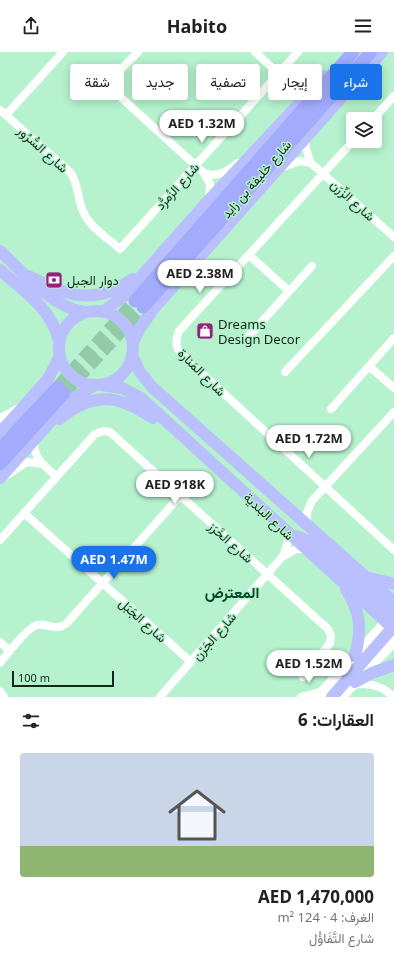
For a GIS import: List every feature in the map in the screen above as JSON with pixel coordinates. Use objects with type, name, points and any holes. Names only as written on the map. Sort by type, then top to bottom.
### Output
[{"type":"highway","name":"شارع خليفة بن زايد","points":[[353,52],[326,85],[223,200],[139,304],[371,52]]},
{"type":"highway","points":[[0,449],[61,390],[0,464]]},
{"type":"main road","points":[[104,311],[124,296],[250,155],[348,52]]},
{"type":"main road","points":[[0,479],[70,401],[98,385],[114,380],[124,372],[132,355],[133,342],[140,328],[154,308],[382,52]]},
{"type":"main road","points":[[0,251],[57,302],[70,309],[84,312],[104,311],[121,320],[129,330],[133,342]]},
{"type":"main road","points":[[28,276],[64,293],[86,297],[102,295],[117,289],[148,268]]},
{"type":"main road","points":[[0,270],[48,314],[56,328],[60,356],[64,368],[72,377],[83,383],[98,385]]},
{"type":"main road","points":[[59,341],[67,324],[84,312]]},
{"type":"main road","name":"شارع البلدية","points":[[132,355],[137,367],[147,382],[394,602]]},
{"type":"main road","points":[[0,433],[48,379],[60,356]]},
{"type":"main road","name":"شارع البلدية","points":[[98,385],[115,386],[135,394],[343,583],[393,621]]},
{"type":"main road","points":[[49,424],[82,404],[104,399],[127,402],[155,419],[170,425]]},
{"type":"main road","points":[[289,534],[311,542],[393,621]]},
{"type":"main road","points":[[366,577],[394,584]]},
{"type":"main road","points":[[343,583],[353,602],[360,626],[360,636],[355,656]]},
{"type":"main road","points":[[325,695],[355,656],[393,621]]},
{"type":"main road","points":[[325,695],[393,621]]},
{"type":"main road","points":[[341,697],[394,641]]},
{"type":"main road","points":[[353,684],[372,673],[394,665]]},
{"type":"street","points":[[3,113],[63,52]]},
{"type":"street","points":[[138,52],[115,78],[115,92],[204,173],[210,184],[211,192],[208,201]]},
{"type":"street","points":[[255,52],[268,64]]},
{"type":"street","name":"شارع الزُمرُّد","points":[[288,64],[298,52]]},
{"type":"street","name":"شارع الزُمرُّد","points":[[120,249],[268,86]]},
{"type":"street","points":[[379,112],[394,96]]},
{"type":"street","name":"شارع السُّرُور","points":[[3,113],[70,172],[76,184],[81,207],[86,217],[120,249]]},
{"type":"street","name":"شارع الزِّرَن","points":[[305,139],[306,149],[312,163],[394,237]]},
{"type":"street","name":"شارع المَنارة","points":[[346,148],[179,331],[176,346],[181,354],[394,550]]},
{"type":"street","points":[[204,173],[212,175],[221,174],[250,155]]},
{"type":"street","points":[[280,168],[300,161],[312,163]]},
{"type":"street","points":[[249,255],[289,291]]},
{"type":"street","points":[[285,372],[394,256]]},
{"type":"street","points":[[248,337],[312,266]]},
{"type":"street","points":[[331,409],[394,338]]},
{"type":"street","points":[[369,366],[394,388]]},
{"type":"street","points":[[0,418],[11,411],[24,406]]},
{"type":"street","points":[[307,524],[307,513],[312,502],[394,412]]},
{"type":"street","name":"شارع الخَرَز","points":[[0,540],[95,434],[101,431],[107,431],[113,434],[328,629],[331,634],[330,643],[303,676]]},
{"type":"street","points":[[34,440],[36,453],[42,464],[56,476]]},
{"type":"street","points":[[0,479],[23,464],[31,462],[42,464]]},
{"type":"street","points":[[0,663],[34,627],[39,625],[54,628],[63,626],[180,496]]},
{"type":"street","points":[[289,508],[303,507],[312,502]]},
{"type":"street","name":"شارع الجَبَل","points":[[24,513],[191,662]]},
{"type":"street","name":"شارع الجَرْن","points":[[160,697],[283,556],[287,547],[289,534]]},
{"type":"street","name":"شارع الجَرْن","points":[[283,556],[296,549],[305,549]]},
{"type":"street","points":[[0,642],[10,651]]},
{"type":"street","points":[[353,684],[374,685],[393,696]]},
{"type":"street","points":[[0,691],[4,697]]},
{"type":"street","points":[[301,697],[325,695]]},
{"type":"tunnel","points":[[58,387],[135,301]]},
{"type":"tunnel","points":[[64,393],[143,307]]},
{"type":"place","name":"دوار الجبل","points":[[54,280]]},
{"type":"place","name":"Dreams Design Decor","points":[[205,331]]},
{"type":"district","name":"المعترض","points":[[232,592]]}]
